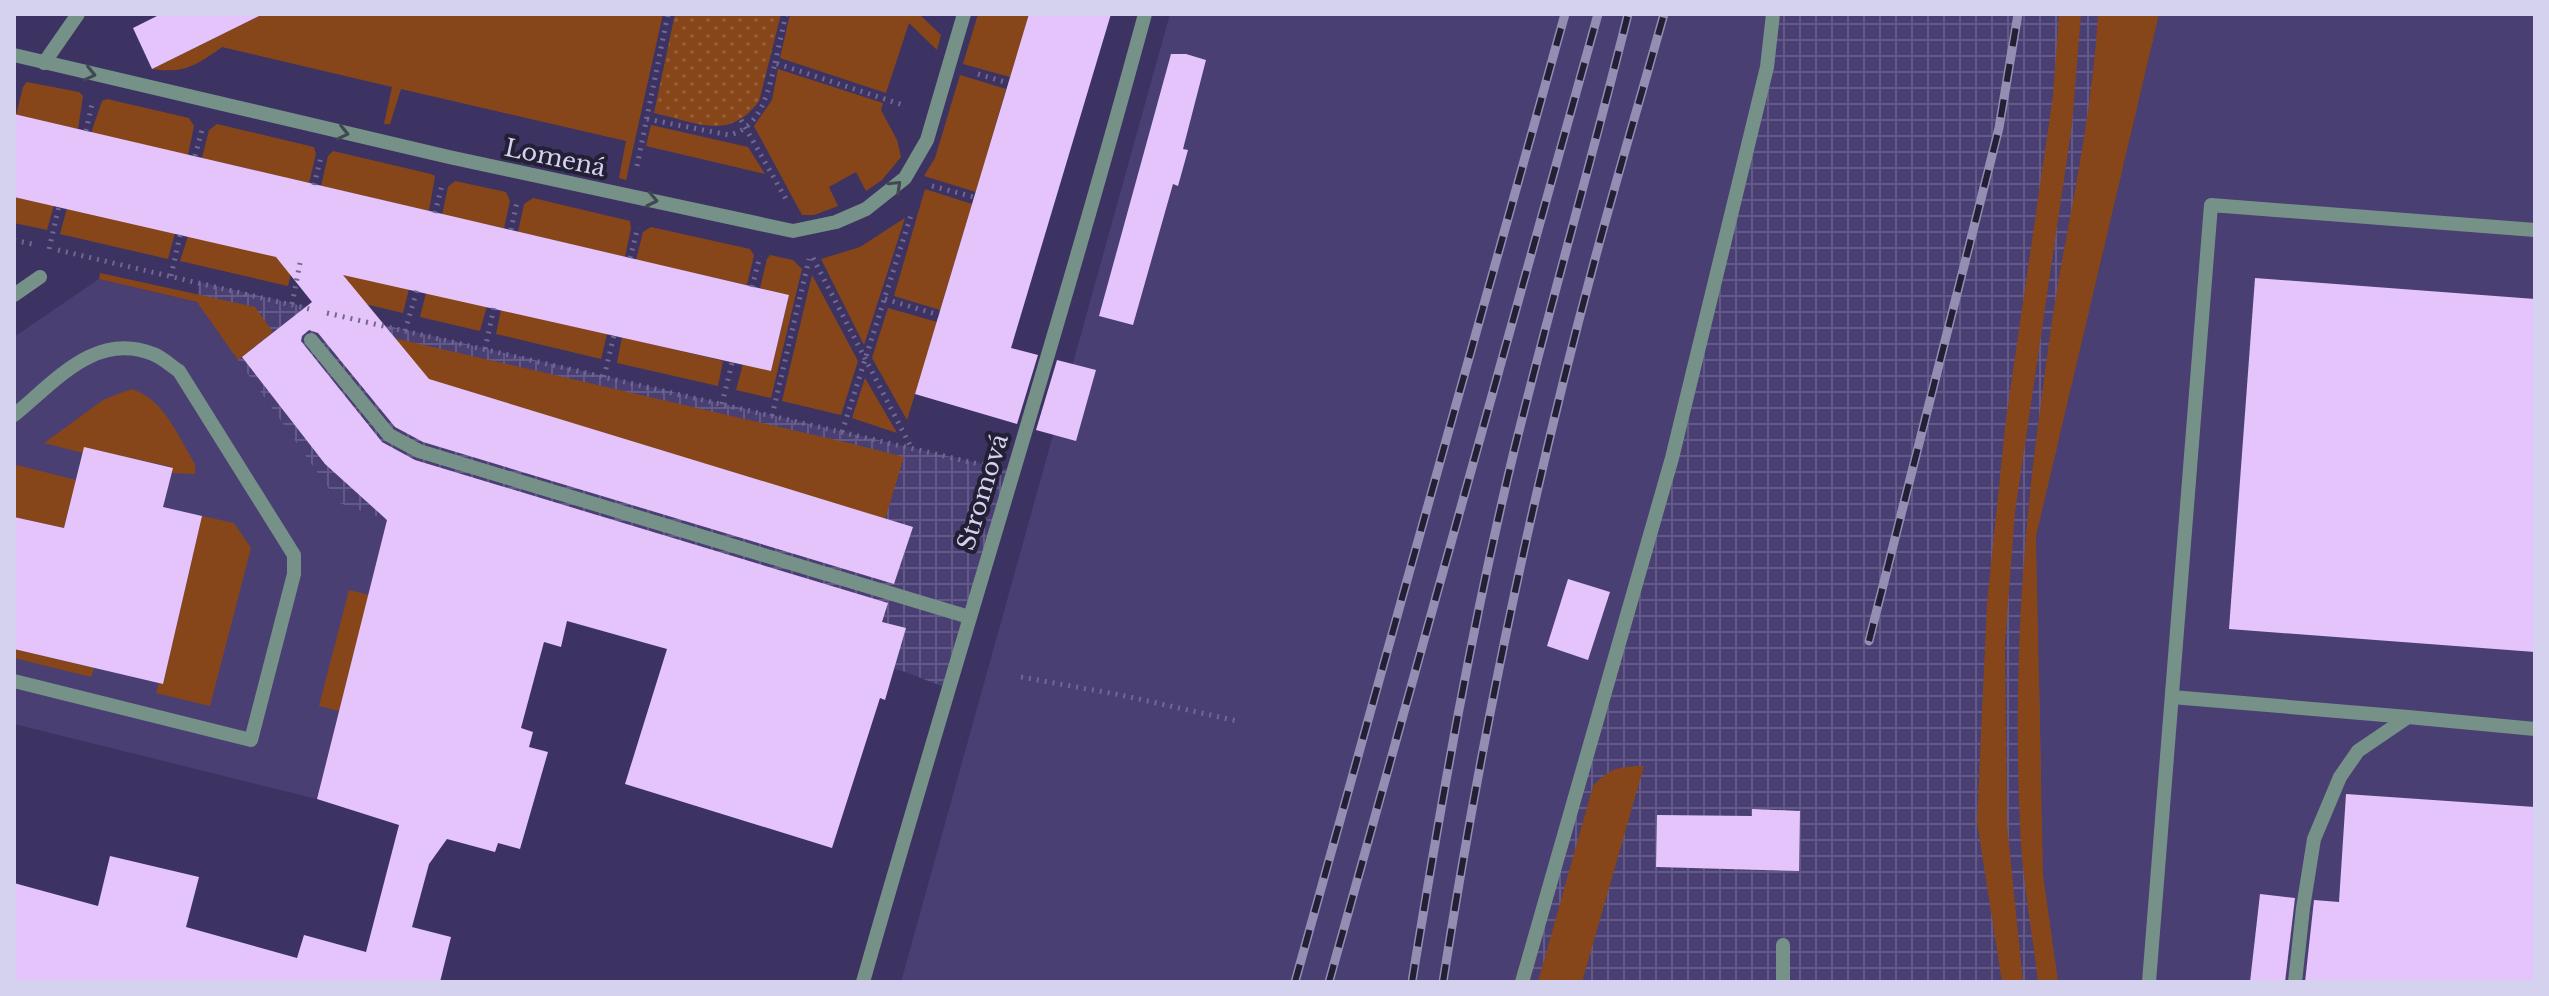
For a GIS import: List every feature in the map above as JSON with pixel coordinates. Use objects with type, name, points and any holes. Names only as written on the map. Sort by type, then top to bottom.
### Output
[{"type":"street","points":[[44,63],[78,14]]},
{"type":"street","name":"Lomená","points":[[14,55],[768,228],[804,231],[866,209],[905,178],[927,140],[964,14]]},
{"type":"street","name":"Stromová","points":[[863,982],[1112,139],[1145,14]]},
{"type":"street","points":[[1522,982],[1676,443],[1767,67],[1773,14]]},
{"type":"street","points":[[2149,982],[2211,205],[2535,230]]},
{"type":"street","points":[[14,295],[40,277]]},
{"type":"street","points":[[311,340],[389,435],[419,451],[969,617]]},
{"type":"street","points":[[14,415],[82,359],[103,349],[127,348],[155,354],[179,371],[294,555],[294,574],[251,740],[14,681]]},
{"type":"street","points":[[2172,697],[2535,729]]},
{"type":"street","points":[[2295,982],[2314,839],[2340,777],[2358,751],[2408,717]]},
{"type":"street","points":[[1783,945],[1783,982]]},
{"type":"path","points":[[630,196],[668,14]]},
{"type":"path","points":[[647,119],[729,135],[746,128],[767,99],[786,14]]},
{"type":"path","points":[[775,63],[934,115]]},
{"type":"path","points":[[86,131],[91,107]]},
{"type":"path","points":[[741,120],[804,231],[810,253],[772,416]]},
{"type":"path","points":[[195,156],[199,140]]},
{"type":"path","points":[[314,185],[319,166]]},
{"type":"path","points":[[905,178],[974,197]]},
{"type":"path","points":[[842,432],[922,182]]},
{"type":"path","points":[[435,213],[439,197]]},
{"type":"path","points":[[49,248],[59,206]]},
{"type":"path","points":[[511,230],[514,215]]},
{"type":"path","points":[[630,258],[636,234]]},
{"type":"path","points":[[171,276],[180,235]]},
{"type":"path","points":[[14,240],[1012,471]]},
{"type":"path","points":[[752,287],[760,255]]},
{"type":"path","points":[[292,304],[300,263]]},
{"type":"path","points":[[405,331],[417,290]]},
{"type":"path","points":[[885,299],[939,315]]},
{"type":"path","points":[[485,349],[494,307]]},
{"type":"path","points":[[604,377],[614,335]]},
{"type":"path","points":[[722,404],[732,363]]},
{"type":"path","points":[[1021,677],[1237,721]]},
{"type":"shaded area","points":[[263,14],[663,14],[626,180],[619,178],[626,141],[401,89],[390,124],[384,124],[392,87],[222,47],[190,67],[152,69]]},
{"type":"shaded area","points":[[675,14],[781,14],[759,101],[748,114],[724,125],[711,126],[654,113]]},
{"type":"shaded area","points":[[790,14],[919,14],[941,35],[937,50],[909,23],[886,93],[780,58]]},
{"type":"shaded area","points":[[978,14],[1029,15],[1010,77],[963,64]]},
{"type":"shaded area","points":[[1170,14],[1773,14],[1726,243],[1522,982],[901,982]]},
{"type":"shaded area","points":[[1773,14],[2159,14],[2036,536],[2043,874],[2058,982],[1522,982],[1672,458]]},
{"type":"shaded area","points":[[2059,14],[2081,14],[2072,125],[2015,512],[2005,644],[2007,824],[2023,982],[2002,982],[1977,822],[1987,603],[2006,419],[2053,96]]},
{"type":"shaded area","points":[[2098,14],[2159,14],[2036,536],[2043,874],[2058,982],[2038,982],[2020,826],[2018,678],[2023,580],[2031,482],[2047,355],[2088,113]]},
{"type":"shaded area","points":[[2159,14],[2535,14],[2535,982],[2058,982],[2043,874],[2036,536]]},
{"type":"shaded area","points":[[778,69],[883,103],[881,110],[897,140],[901,157],[882,180],[866,191],[856,172],[829,187],[838,206],[814,215],[802,215],[754,126],[772,100]]},
{"type":"shaded area","points":[[960,75],[1006,89],[976,192],[924,176],[935,158]]},
{"type":"shaded area","points":[[27,82],[79,92],[83,96],[78,129],[16,115]]},
{"type":"shaded area","points":[[107,99],[189,118],[194,126],[188,155],[91,133],[102,101]]},
{"type":"shaded area","points":[[217,124],[314,147],[316,154],[309,183],[202,158],[209,130]]},
{"type":"shaded area","points":[[651,125],[748,147],[765,174],[646,146]]},
{"type":"shaded area","points":[[333,151],[435,176],[429,211],[321,186],[328,156]]},
{"type":"shaded area","points":[[455,181],[506,192],[510,201],[504,228],[442,215],[448,187]]},
{"type":"shaded area","points":[[925,189],[972,204],[940,310],[894,296]]},
{"type":"shaded area","points":[[14,196],[54,205],[47,230],[14,223]]},
{"type":"shaded area","points":[[533,198],[630,221],[625,257],[518,232],[524,204]]},
{"type":"shaded area","points":[[67,208],[175,233],[168,259],[60,234]]},
{"type":"shaded area","points":[[905,218],[864,345],[821,259],[860,247]]},
{"type":"shaded area","points":[[651,227],[750,249],[754,255],[747,285],[636,260],[643,232]]},
{"type":"shaded area","points":[[188,236],[294,261],[288,286],[180,261]]},
{"type":"shaded area","points":[[770,255],[793,260],[802,269],[771,398],[736,390],[743,364],[771,371],[789,296],[760,288]]},
{"type":"shaded area","points":[[307,264],[409,289],[403,313],[301,289]]},
{"type":"shaded area","points":[[100,273],[255,307],[273,332],[238,360],[197,302],[99,279]]},
{"type":"shaded area","points":[[812,275],[858,361],[841,415],[782,401]]},
{"type":"shaded area","points":[[99,279],[197,302],[339,503],[387,520],[317,799],[14,724],[14,337]]},
{"type":"shaded area","points":[[199,282],[1012,471],[947,688],[905,672],[387,520],[339,503],[197,302]]},
{"type":"shaded area","points":[[426,293],[487,306],[480,331],[420,317]]},
{"type":"shaded area","points":[[888,308],[937,322],[907,420],[872,358]]},
{"type":"shaded area","points":[[501,310],[607,334],[601,359],[496,334]]},
{"type":"shaded area","points":[[333,324],[904,457],[885,519],[430,381]]},
{"type":"shaded area","points":[[622,337],[723,361],[718,386],[617,363]]},
{"type":"shaded area","points":[[865,378],[897,433],[852,418]]},
{"type":"shaded area","points":[[131,389],[142,393],[161,409],[195,464],[195,474],[171,473],[172,467],[85,448],[83,453],[44,443],[103,400]]},
{"type":"shaded area","points":[[17,465],[76,480],[64,528],[14,517],[14,467]]},
{"type":"shaded area","points":[[202,516],[234,523],[251,548],[210,706],[156,693],[159,683],[163,684]]},
{"type":"shaded area","points":[[349,590],[369,595],[339,711],[319,706]]},
{"type":"shaded area","points":[[14,649],[94,668],[91,677],[14,658]]},
{"type":"shaded area","points":[[1644,766],[1582,982],[1538,982],[1593,786],[1616,769]]},
{"type":"building","points":[[161,14],[263,14],[152,69],[133,28]]},
{"type":"building","points":[[1029,14],[1111,14],[1011,348],[1038,355],[1017,424],[915,394]]},
{"type":"building","points":[[1171,54],[1186,54],[1206,60],[1183,149],[1188,150],[1178,186],[1173,184],[1133,325],[1099,316]]},
{"type":"building","points":[[14,114],[789,295],[771,371],[343,275],[429,379],[913,527],[894,584],[423,442],[395,427],[318,333],[309,330],[301,341],[382,442],[415,460],[888,603],[882,622],[906,628],[885,700],[880,698],[832,848],[625,784],[667,649],[567,621],[561,647],[544,642],[521,728],[533,732],[529,747],[548,752],[520,849],[498,843],[495,852],[447,839],[429,864],[412,927],[451,937],[440,982],[14,982],[14,883],[98,906],[110,856],[199,877],[186,927],[297,958],[304,935],[366,952],[399,825],[317,799],[387,520],[325,464],[242,357],[312,302],[276,257],[14,197]]},
{"type":"building","points":[[2255,278],[2535,299],[2535,652],[2229,629]]},
{"type":"building","points":[[1057,360],[1096,370],[1076,441],[1036,430]]},
{"type":"building","points":[[84,447],[173,468],[163,507],[202,516],[163,684],[14,649],[14,517],[64,528]]},
{"type":"building","points":[[1568,579],[1610,592],[1588,660],[1547,646]]},
{"type":"building","points":[[2346,794],[2535,807],[2535,982],[2305,982],[2314,900],[2339,902]]},
{"type":"building","points":[[1752,809],[1800,811],[1799,871],[1656,867],[1657,815],[1752,816]]},
{"type":"building","points":[[2260,894],[2295,898],[2285,982],[2250,982]]},
{"type":"railway","points":[[1295,982],[1565,14]]},
{"type":"railway","points":[[1329,982],[1598,14]]},
{"type":"railway","points":[[1412,982],[1458,714],[1499,513],[1628,14]]},
{"type":"railway","points":[[1443,982],[1491,709],[1529,528],[1595,259],[1664,14]]},
{"type":"railway","points":[[1869,641],[1999,128],[2018,14]]}]
